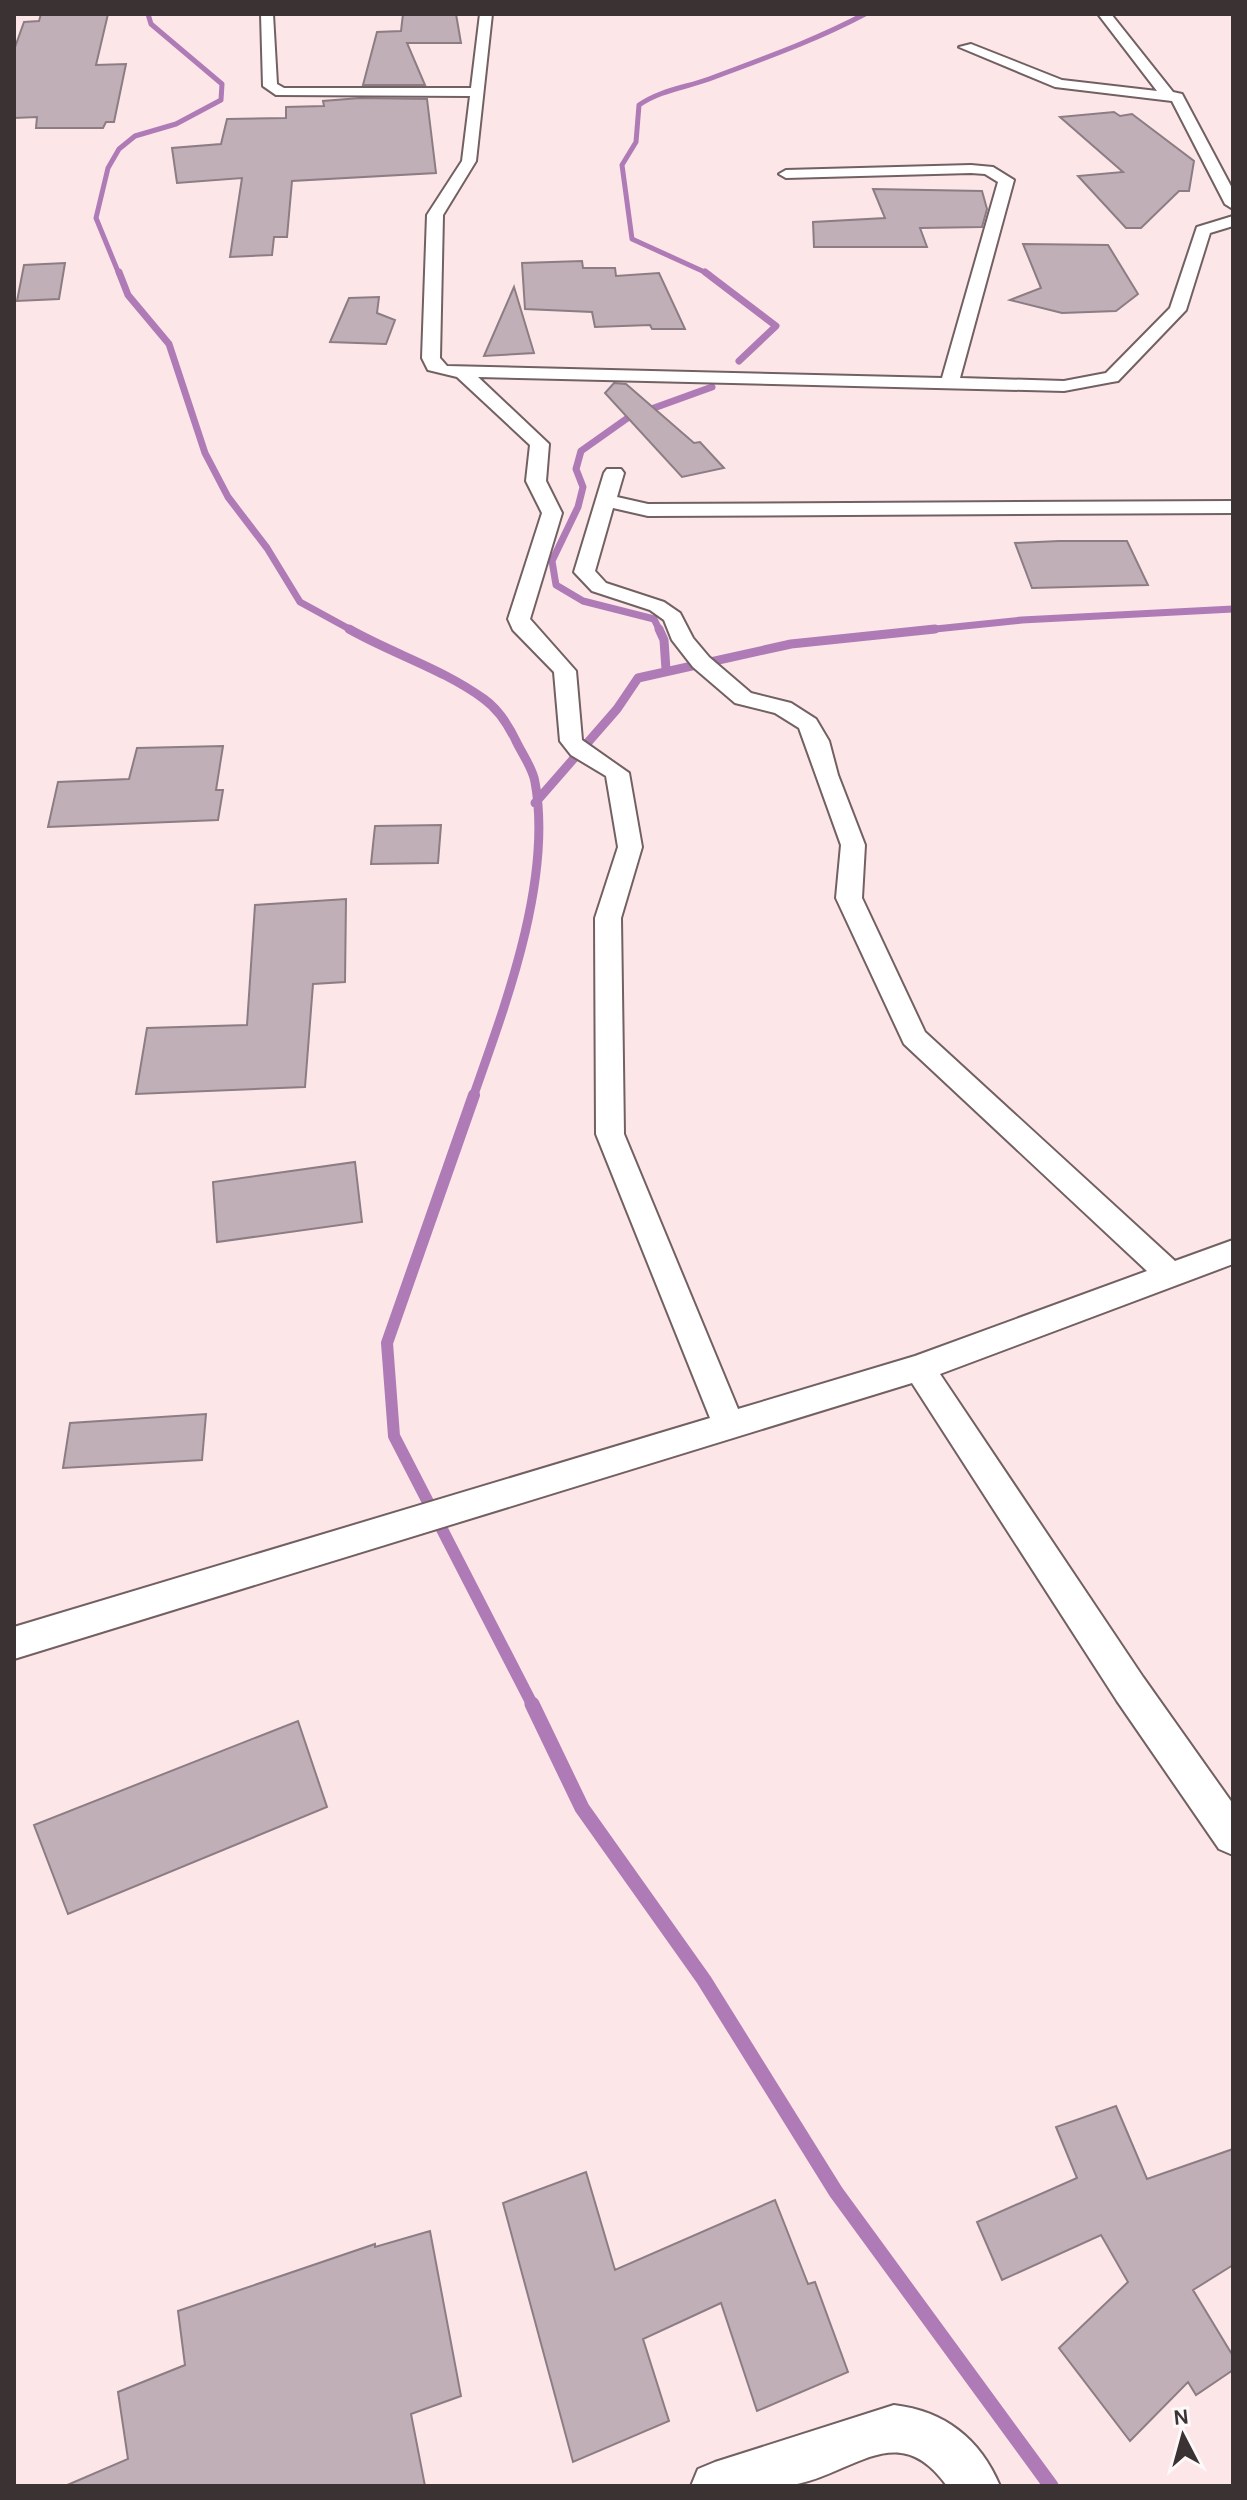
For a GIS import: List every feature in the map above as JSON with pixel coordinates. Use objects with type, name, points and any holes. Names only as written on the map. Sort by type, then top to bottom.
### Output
[{"type":"street","points":[[267,14],[270,86],[281,92],[299,95],[479,92]]},
{"type":"street","points":[[486,14],[469,161],[435,215],[431,358],[434,366],[444,371],[1064,386],[1112,377],[1178,310],[1203,230],[1233,221]]},
{"type":"street","points":[[1104,14],[1167,94]]},
{"type":"street","points":[[966,47],[1060,84],[1167,94],[1181,101],[1233,204]]},
{"type":"street","points":[[786,174],[971,169],[999,174],[1006,180],[950,382]]},
{"type":"street","points":[[463,373],[540,444],[536,481],[552,513],[519,619],[521,625],[565,671],[571,741],[617,773],[630,838],[629,855],[608,918],[610,1134],[729,1426]]},
{"type":"street","points":[[614,473],[584,572],[599,587],[657,606],[673,617],[683,640],[701,662],[743,698],[783,708],[808,724],[818,741],[826,775],[853,845],[849,898],[914,1037],[1171,1276]]},
{"type":"street","points":[[605,500],[648,510],[1233,507]]},
{"type":"street","points":[[14,1643],[919,1368],[1233,1252]]},
{"type":"street","points":[[919,1368],[1130,1689],[1233,1836]]},
{"type":"street","points":[[715,2486],[894,2428],[919,2430],[944,2442],[976,2486]]},
{"type":"building","points":[[41,14],[108,14],[96,65],[126,64],[114,122],[106,122],[103,128],[36,128],[37,117],[14,118],[14,50],[24,22],[39,21]]},
{"type":"building","points":[[403,14],[456,14],[461,43],[407,43],[425,85],[363,85],[377,32],[401,31]]},
{"type":"building","points":[[427,99],[436,173],[292,181],[287,237],[274,237],[272,255],[230,257],[242,178],[177,183],[172,148],[221,144],[227,119],[286,118],[286,107],[324,106],[323,101]]},
{"type":"building","points":[[1114,112],[1120,116],[1132,114],[1194,161],[1189,191],[1179,191],[1141,228],[1126,228],[1078,176],[1123,172],[1060,117]]},
{"type":"building","points":[[873,189],[982,191],[987,209],[982,227],[920,228],[927,247],[814,247],[813,222],[885,218]]},
{"type":"building","points":[[1023,244],[1108,245],[1138,294],[1116,311],[1062,313],[1010,300],[1041,288]]},
{"type":"building","points":[[582,261],[583,268],[615,268],[616,276],[659,273],[685,329],[652,329],[650,325],[595,327],[592,312],[525,309],[522,263]]},
{"type":"building","points":[[65,263],[59,299],[17,301],[24,265]]},
{"type":"building","points":[[514,287],[534,353],[484,356]]},
{"type":"building","points":[[379,297],[377,313],[395,320],[386,344],[330,342],[349,298]]},
{"type":"building","points":[[614,383],[626,384],[694,443],[700,442],[724,468],[682,477],[605,393]]},
{"type":"building","points":[[1127,541],[1148,585],[1032,588],[1015,543]]},
{"type":"building","points":[[223,746],[216,790],[223,790],[218,820],[48,827],[58,782],[129,779],[137,748]]},
{"type":"building","points":[[441,825],[438,863],[371,864],[375,826]]},
{"type":"building","points":[[346,899],[345,982],[313,984],[305,1087],[136,1094],[147,1028],[247,1025],[255,905]]},
{"type":"building","points":[[355,1162],[362,1222],[217,1242],[213,1182]]},
{"type":"building","points":[[206,1414],[202,1460],[63,1468],[70,1423]]},
{"type":"building","points":[[298,1721],[327,1807],[68,1914],[34,1825]]},
{"type":"building","points":[[1116,2106],[1147,2179],[1233,2149],[1233,2265],[1193,2290],[1233,2356],[1233,2370],[1196,2395],[1188,2382],[1130,2441],[1059,2348],[1128,2282],[1101,2235],[1002,2280],[977,2222],[1077,2178],[1056,2127]]},
{"type":"building","points":[[586,2172],[615,2270],[775,2200],[808,2284],[815,2282],[848,2372],[757,2411],[721,2303],[643,2339],[669,2421],[573,2462],[503,2203]]},
{"type":"building","points":[[430,2231],[461,2396],[411,2414],[425,2486],[65,2486],[128,2459],[118,2392],[185,2365],[178,2311],[375,2244],[375,2247]]},
{"type":"waterway","points":[[119,274],[96,218],[108,168],[119,149],[135,136],[176,124],[221,100],[222,84],[151,24],[148,14]]},
{"type":"waterway","points":[[706,272],[632,239],[622,165],[636,142],[639,105],[664,93],[788,49],[865,14]]},
{"type":"waterway","points":[[119,272],[128,295],[169,344],[205,453],[228,497],[267,548],[300,602],[353,631]]},
{"type":"waterway","points":[[706,272],[776,326],[739,361]]},
{"type":"waterway","points":[[659,629],[654,619],[583,601],[556,585],[552,561],[578,507],[583,487],[576,469],[581,451],[629,417],[712,387]]},
{"type":"waterway","points":[[916,631],[1022,620],[1233,609]]},
{"type":"waterway","points":[[349,629],[452,679],[494,708],[528,762],[534,777],[537,801]]},
{"type":"waterway","points":[[659,629],[664,640],[666,670]]},
{"type":"waterway","points":[[537,801],[617,709],[638,678],[791,644],[935,629]]},
{"type":"waterway","points":[[473,1097],[499,1023],[532,901],[539,820],[537,801]]},
{"type":"waterway","points":[[474,1095],[387,1343],[394,1436],[532,1705]]},
{"type":"waterway","points":[[532,1705],[582,1808],[704,1980],[836,2192],[1051,2486]]}]
